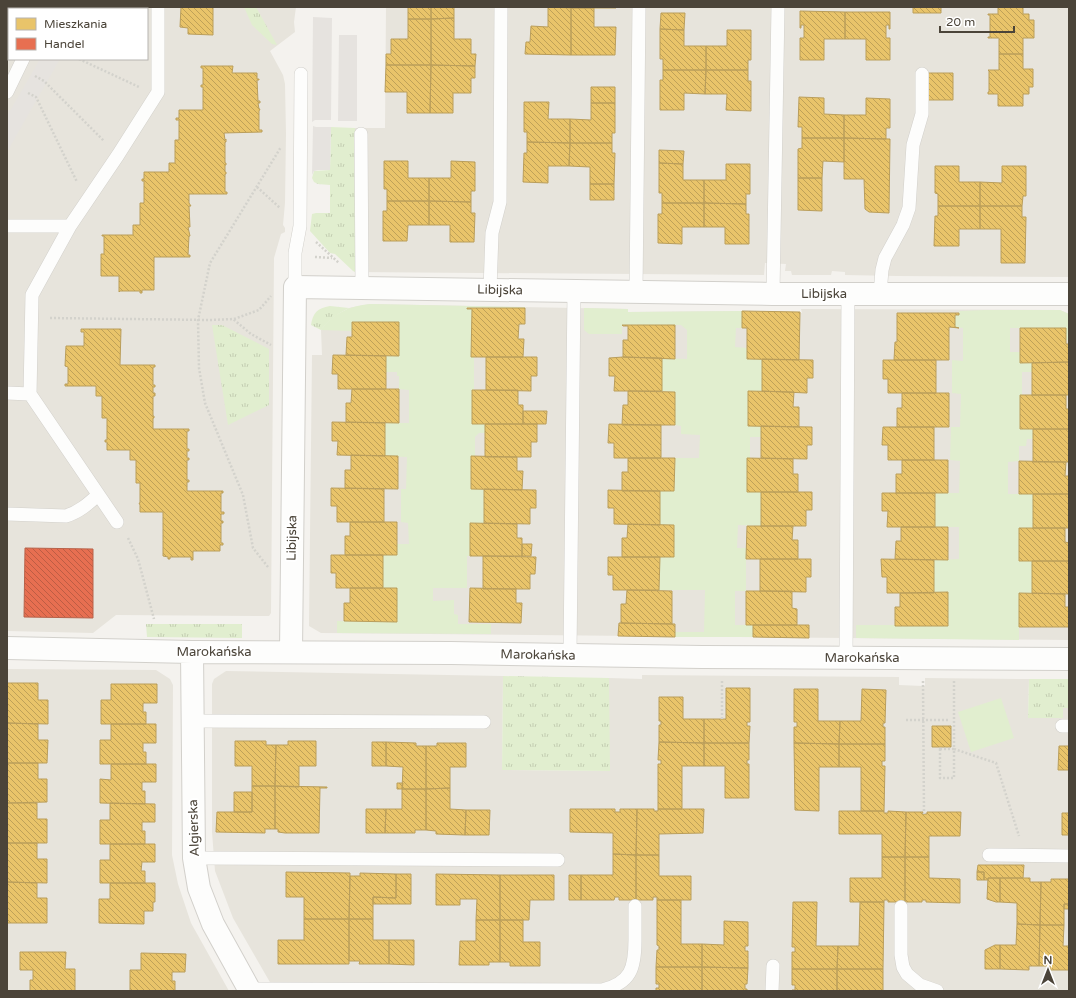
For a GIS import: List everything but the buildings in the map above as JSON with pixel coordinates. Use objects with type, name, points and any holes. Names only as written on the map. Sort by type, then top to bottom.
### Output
[{"type":"street","name":"Libijska","points":[[291,652],[295,287],[773,294],[1069,294]]},
{"type":"street","name":"Marokańska","points":[[7,648],[192,652],[1069,659]]},
{"type":"street","name":"Algierska","points":[[192,652],[194,858],[199,888],[213,924],[249,990]]},
{"type":"lane","points":[[117,522],[30,394],[32,295],[70,226],[158,92],[158,7]]},
{"type":"lane","points":[[490,290],[492,233],[500,202],[501,7]]},
{"type":"lane","points":[[636,292],[639,7]]},
{"type":"lane","points":[[773,294],[778,7]]},
{"type":"lane","points":[[9,88],[22,63]]},
{"type":"lane","points":[[295,287],[295,253],[300,226],[301,74]]},
{"type":"lane","points":[[880,294],[882,270],[885,258],[903,224],[909,208],[913,145],[922,114],[922,74]]},
{"type":"lane","points":[[361,134],[362,288]]},
{"type":"lane","points":[[7,226],[70,226]]},
{"type":"lane","points":[[570,655],[574,292]]},
{"type":"lane","points":[[846,658],[848,294]]},
{"type":"lane","points":[[7,393],[30,394]]},
{"type":"lane","points":[[7,514],[66,516],[84,508],[98,495]]},
{"type":"lane","points":[[192,721],[484,722]]},
{"type":"lane","points":[[989,855],[1069,856]]},
{"type":"lane","points":[[194,858],[558,860]]},
{"type":"lane","points":[[249,990],[602,990],[612,988],[624,980],[631,971],[635,957],[635,906]]},
{"type":"lane","points":[[901,907],[901,955],[903,967],[907,974],[920,986],[937,991]]},
{"type":"lane","points":[[772,966],[772,991]]},
{"type":"path","points":[[81,60],[138,86],[154,97]]},
{"type":"path","points":[[22,63],[44,81],[118,155]]},
{"type":"path","points":[[9,88],[36,97],[87,202]]},
{"type":"path","points":[[270,570],[253,548],[243,495],[206,403],[199,368],[198,320],[210,263],[281,146]]},
{"type":"path","points":[[257,187],[283,210]]},
{"type":"path","points":[[31,318],[233,319],[259,310],[273,295]]},
{"type":"path","points":[[233,319],[251,334],[277,348]]},
{"type":"path","points":[[117,522],[124,529],[138,559],[154,619]]},
{"type":"path","points":[[722,676],[722,719]]},
{"type":"path","points":[[954,678],[954,749],[954,778],[940,778],[940,749],[954,749],[996,763],[1019,840]]},
{"type":"path","points":[[923,686],[925,748],[924,814]]},
{"type":"path","points":[[906,720],[948,720]]},
{"type":"shaded area","points":[[7,7],[296,7],[294,22],[295,32],[270,51],[283,75],[285,84],[286,134],[285,203],[283,225],[285,232],[281,234],[274,258],[271,613],[269,616],[116,615],[93,633],[7,631]]},
{"type":"shaded area","points":[[7,7],[57,7],[8,8],[7,23]]},
{"type":"shaded area","points":[[386,7],[1069,7],[1069,277],[845,275],[845,272],[832,271],[831,275],[792,275],[791,271],[785,271],[786,264],[765,263],[764,275],[355,272],[355,128],[385,128]]},
{"type":"shaded area","points":[[313,17],[332,18],[331,120],[315,120],[312,122]]},
{"type":"shaded area","points":[[339,35],[357,35],[357,121],[338,121]]},
{"type":"shaded area","points":[[39,60],[59,60],[7,152],[7,116]]},
{"type":"shaded area","points":[[313,126],[331,127],[330,170],[314,171],[312,175]]},
{"type":"shaded area","points":[[370,304],[628,309],[628,312],[742,311],[802,313],[801,309],[1060,310],[1069,314],[1069,640],[321,633],[309,626],[312,355],[322,355],[321,330],[328,322],[349,308]]},
{"type":"shaded area","points":[[7,669],[156,670],[170,679],[173,685],[172,855],[178,884],[191,923],[229,991],[7,991]]},
{"type":"shaded area","points":[[226,671],[503,676],[502,770],[609,771],[609,678],[642,679],[642,675],[899,677],[899,685],[923,686],[925,686],[925,678],[1029,679],[1028,718],[1063,718],[1063,708],[1069,708],[1069,991],[275,991],[233,918],[215,871],[212,832],[212,684],[214,679]]},
{"type":"green space","points":[[244,7],[256,7],[277,45],[272,44],[252,25]]},
{"type":"green space","points":[[331,127],[355,128],[355,272],[335,254],[330,253],[310,231],[312,214],[330,213],[330,185],[318,184],[314,182],[312,178],[314,171],[330,170]]},
{"type":"green space","points":[[370,304],[525,307],[467,308],[472,309],[471,356],[474,357],[474,390],[472,390],[472,423],[485,424],[485,433],[479,433],[475,437],[475,457],[471,457],[471,489],[484,489],[484,523],[470,523],[470,556],[467,556],[467,588],[433,588],[433,601],[454,600],[454,614],[458,615],[458,624],[491,624],[491,634],[337,633],[337,621],[396,622],[383,588],[383,555],[397,555],[397,544],[409,544],[408,523],[401,522],[401,489],[406,489],[407,457],[385,456],[385,423],[409,423],[409,390],[399,389],[399,376],[397,376],[397,372],[386,372],[386,356],[399,356],[399,322],[352,331],[321,330],[331,319],[342,311]]},
{"type":"green space","points":[[330,306],[349,308],[327,323],[321,330],[311,325],[316,312],[322,308]]},
{"type":"green space","points":[[584,308],[628,309],[628,312],[742,311],[742,328],[736,328],[735,347],[747,348],[747,359],[762,359],[762,391],[748,392],[748,426],[761,426],[761,437],[750,437],[750,458],[747,458],[761,492],[761,526],[738,525],[737,548],[746,548],[746,591],[735,591],[735,625],[753,625],[753,637],[675,637],[675,632],[704,632],[705,590],[659,590],[660,557],[674,557],[674,525],[660,525],[660,491],[674,491],[675,458],[699,458],[700,435],[681,434],[681,426],[675,425],[675,392],[662,391],[662,358],[687,359],[687,330],[681,325],[622,325],[622,334],[589,334],[584,330]]},
{"type":"green space","points":[[1060,310],[1069,314],[1069,340],[1066,340],[1066,328],[1010,328],[1010,352],[1020,352],[1020,363],[1032,363],[1032,372],[1022,372],[1020,428],[1033,429],[1033,439],[1027,439],[1026,446],[1019,446],[1019,461],[1008,462],[1008,494],[1033,494],[1033,528],[1019,528],[1019,561],[1032,561],[1032,593],[1019,594],[1019,640],[856,638],[856,625],[948,625],[948,592],[934,593],[934,560],[959,559],[959,527],[935,527],[935,493],[959,493],[960,461],[950,460],[951,427],[960,427],[961,394],[952,393],[952,360],[963,361],[963,328],[955,327],[955,315],[959,315],[959,311]]},
{"type":"green space","points":[[212,325],[222,325],[269,349],[269,405],[228,425]]},
{"type":"green space","points":[[146,624],[242,624],[242,638],[147,637]]},
{"type":"green space","points":[[503,676],[609,678],[610,771],[502,770]]},
{"type":"green space","points":[[1029,679],[1063,679],[1063,718],[1028,718]]},
{"type":"green space","points":[[1063,679],[1069,679],[1069,708],[1063,708]]},
{"type":"green space","points":[[1001,698],[1014,738],[971,752],[958,712]]}]
